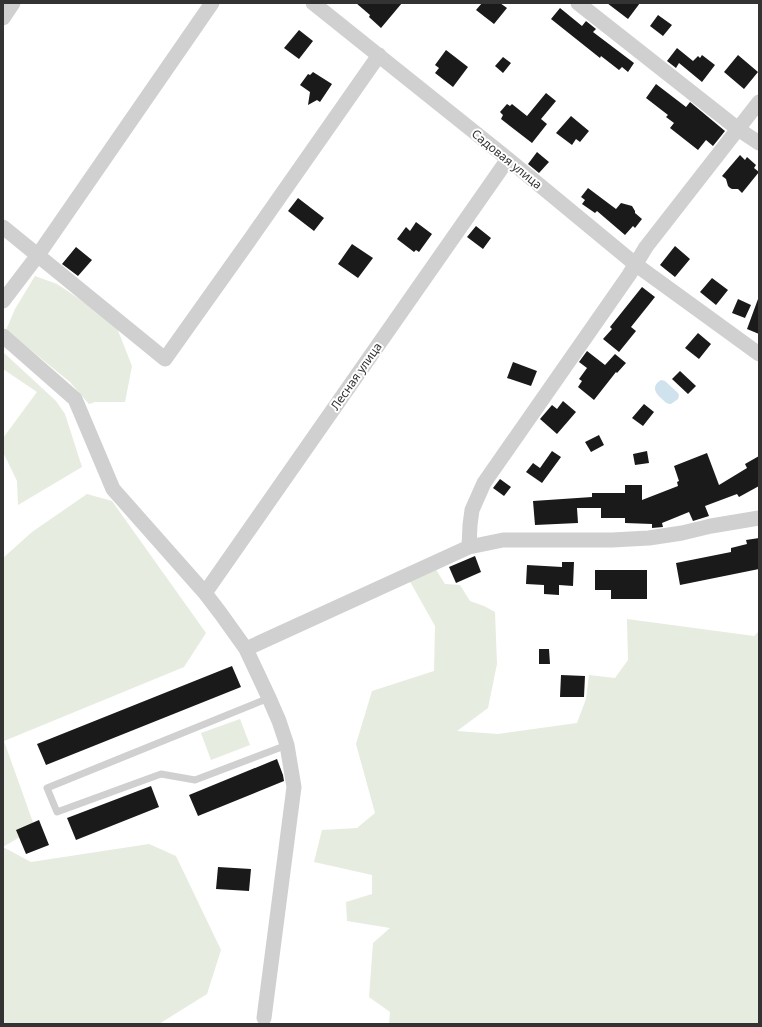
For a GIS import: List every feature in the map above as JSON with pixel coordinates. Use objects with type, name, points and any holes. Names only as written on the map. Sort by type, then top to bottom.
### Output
[{"type":"street","points":[[3,18],[13,3]]},
{"type":"street","points":[[3,301],[38,255],[212,3]]},
{"type":"street","name":"Садовая улица","points":[[314,3],[508,159],[635,264],[759,354]]},
{"type":"street","points":[[578,3],[738,129],[759,143]]},
{"type":"street","points":[[3,227],[166,359],[379,55]]},
{"type":"street","points":[[469,547],[472,510],[484,484],[620,288],[646,247],[759,102]]},
{"type":"street","name":"Лесная улица","points":[[205,593],[508,159]]},
{"type":"street","points":[[3,336],[75,399],[113,488],[205,593],[246,649],[279,721],[287,745],[294,787],[265,1021]]},
{"type":"street","points":[[246,649],[469,547],[503,540],[612,540],[649,538],[759,518]]},
{"type":"lane","points":[[269,698],[47,788],[57,812],[161,774],[195,780],[287,745]]},
{"type":"shaded area","points":[[35,276],[57,284],[115,323],[132,366],[125,402],[95,402],[89,404],[70,382],[6,330],[15,309]]},
{"type":"shaded area","points":[[3,352],[56,401],[65,414],[82,467],[18,505],[17,481],[3,452],[3,438],[37,392],[3,369]]},
{"type":"shaded area","points":[[87,494],[112,501],[206,633],[184,667],[4,741],[35,828],[3,847],[3,558],[32,532]]},
{"type":"shaded area","points":[[435,568],[445,584],[460,585],[470,601],[495,612],[497,664],[488,708],[457,731],[498,734],[577,723],[586,699],[589,675],[615,678],[628,660],[627,619],[754,636],[759,631],[759,1024],[389,1024],[390,1012],[369,997],[373,943],[390,928],[347,921],[346,902],[372,894],[372,875],[314,862],[322,830],[357,828],[375,813],[356,744],[372,691],[434,671],[435,626],[408,578]]},
{"type":"shaded area","points":[[240,719],[250,745],[211,760],[201,733]]},
{"type":"shaded area","points":[[149,844],[176,856],[221,950],[207,994],[159,1024],[3,1024],[3,847],[31,862]]},
{"type":"water","points":[[661,380],[665,381],[679,395],[678,399],[671,404],[665,402],[655,390],[656,385]]},
{"type":"building","points":[[356,3],[402,3],[381,28],[369,17],[370,15]]},
{"type":"building","points":[[482,3],[500,3],[507,8],[494,24],[476,10]]},
{"type":"building","points":[[607,3],[640,3],[628,19]]},
{"type":"building","points":[[560,8],[582,26],[586,21],[596,29],[593,32],[634,63],[628,72],[622,67],[619,70],[601,56],[600,58],[551,19]]},
{"type":"building","points":[[658,15],[672,25],[663,36],[650,26]]},
{"type":"building","points":[[299,30],[313,41],[299,59],[284,48]]},
{"type":"building","points":[[677,48],[693,61],[698,56],[700,58],[702,55],[715,65],[702,82],[679,63],[676,68],[667,61]]},
{"type":"building","points":[[446,50],[468,67],[453,87],[435,73],[439,68],[435,65]]},
{"type":"building","points":[[738,55],[758,72],[744,89],[724,72]]},
{"type":"building","points":[[503,57],[511,63],[503,73],[495,66]]},
{"type":"building","points":[[313,72],[332,84],[320,102],[317,100],[308,105],[310,92],[300,85],[308,74],[310,75]]},
{"type":"building","points":[[656,84],[686,107],[690,102],[725,131],[713,146],[706,140],[698,150],[670,128],[674,123],[666,117],[668,115],[646,98]]},
{"type":"building","points":[[546,93],[556,101],[541,119],[547,124],[532,143],[501,119],[503,115],[500,112],[507,104],[510,106],[512,104],[527,116]]},
{"type":"building","points":[[571,116],[589,131],[580,142],[576,139],[572,145],[556,133]]},
{"type":"building","points":[[537,152],[549,162],[539,173],[528,164]]},
{"type":"building","points":[[740,155],[745,160],[747,157],[756,165],[754,168],[759,172],[742,193],[738,189],[730,188],[726,179],[722,176]]},
{"type":"building","points":[[588,188],[616,209],[621,203],[632,206],[635,213],[642,219],[635,228],[633,226],[625,235],[597,211],[595,213],[582,204],[585,200],[581,197]]},
{"type":"building","points":[[298,198],[324,218],[314,231],[288,211]]},
{"type":"building","points":[[416,222],[432,234],[419,252],[416,250],[414,252],[397,239],[406,227],[410,231]]},
{"type":"building","points":[[476,226],[491,238],[483,249],[467,237]]},
{"type":"building","points":[[352,244],[373,258],[358,278],[338,264]]},
{"type":"building","points":[[675,246],[690,259],[675,277],[660,265]]},
{"type":"building","points":[[76,247],[92,260],[78,276],[62,264]]},
{"type":"building","points":[[712,278],[728,290],[716,305],[700,292]]},
{"type":"building","points":[[642,287],[655,297],[631,327],[636,331],[619,352],[603,339],[612,329],[610,327]]},
{"type":"building","points":[[738,299],[751,305],[745,318],[732,313]]},
{"type":"building","points":[[759,299],[759,334],[747,329]]},
{"type":"building","points":[[698,333],[711,344],[699,359],[685,348]]},
{"type":"building","points":[[587,351],[605,365],[615,354],[626,363],[617,373],[616,372],[594,400],[578,387],[582,381],[579,379],[587,368],[579,362]]},
{"type":"building","points":[[513,362],[537,371],[531,386],[507,378]]},
{"type":"building","points":[[680,371],[696,386],[688,394],[672,379]]},
{"type":"building","points":[[563,401],[576,412],[557,434],[540,419],[552,405],[557,409]]},
{"type":"building","points":[[644,404],[654,412],[643,426],[632,418]]},
{"type":"building","points":[[599,435],[604,445],[591,452],[585,442]]},
{"type":"building","points":[[552,451],[561,457],[542,483],[526,472],[533,463],[540,468]]},
{"type":"building","points":[[647,451],[649,463],[635,465],[633,454]]},
{"type":"building","points":[[707,453],[719,485],[747,468],[745,464],[759,456],[759,486],[739,497],[737,494],[705,506],[709,516],[693,521],[689,512],[662,523],[663,527],[652,528],[652,524],[625,523],[625,518],[601,518],[601,508],[577,508],[578,523],[535,525],[533,501],[592,497],[592,493],[625,493],[625,485],[642,485],[642,500],[678,486],[677,482],[679,481],[674,466]]},
{"type":"building","points":[[500,479],[511,487],[504,496],[493,488]]},
{"type":"building","points":[[759,538],[759,569],[680,585],[676,563],[731,552],[731,548],[747,544],[746,540]]},
{"type":"building","points":[[475,556],[481,572],[456,583],[449,567]]},
{"type":"building","points":[[562,562],[574,562],[573,586],[559,585],[559,595],[544,594],[544,585],[526,584],[527,565],[562,567]]},
{"type":"building","points":[[595,570],[647,570],[647,599],[611,599],[611,590],[595,590]]},
{"type":"building","points":[[539,649],[549,649],[550,664],[539,664]]},
{"type":"building","points":[[232,666],[241,687],[46,765],[37,744]]},
{"type":"building","points":[[561,675],[585,676],[584,697],[560,697]]},
{"type":"building","points":[[277,759],[284,781],[198,816],[189,795]]},
{"type":"building","points":[[151,786],[159,807],[76,840],[67,818]]},
{"type":"building","points":[[39,820],[49,845],[26,854],[16,830]]},
{"type":"building","points":[[218,867],[251,869],[249,891],[216,889]]}]
